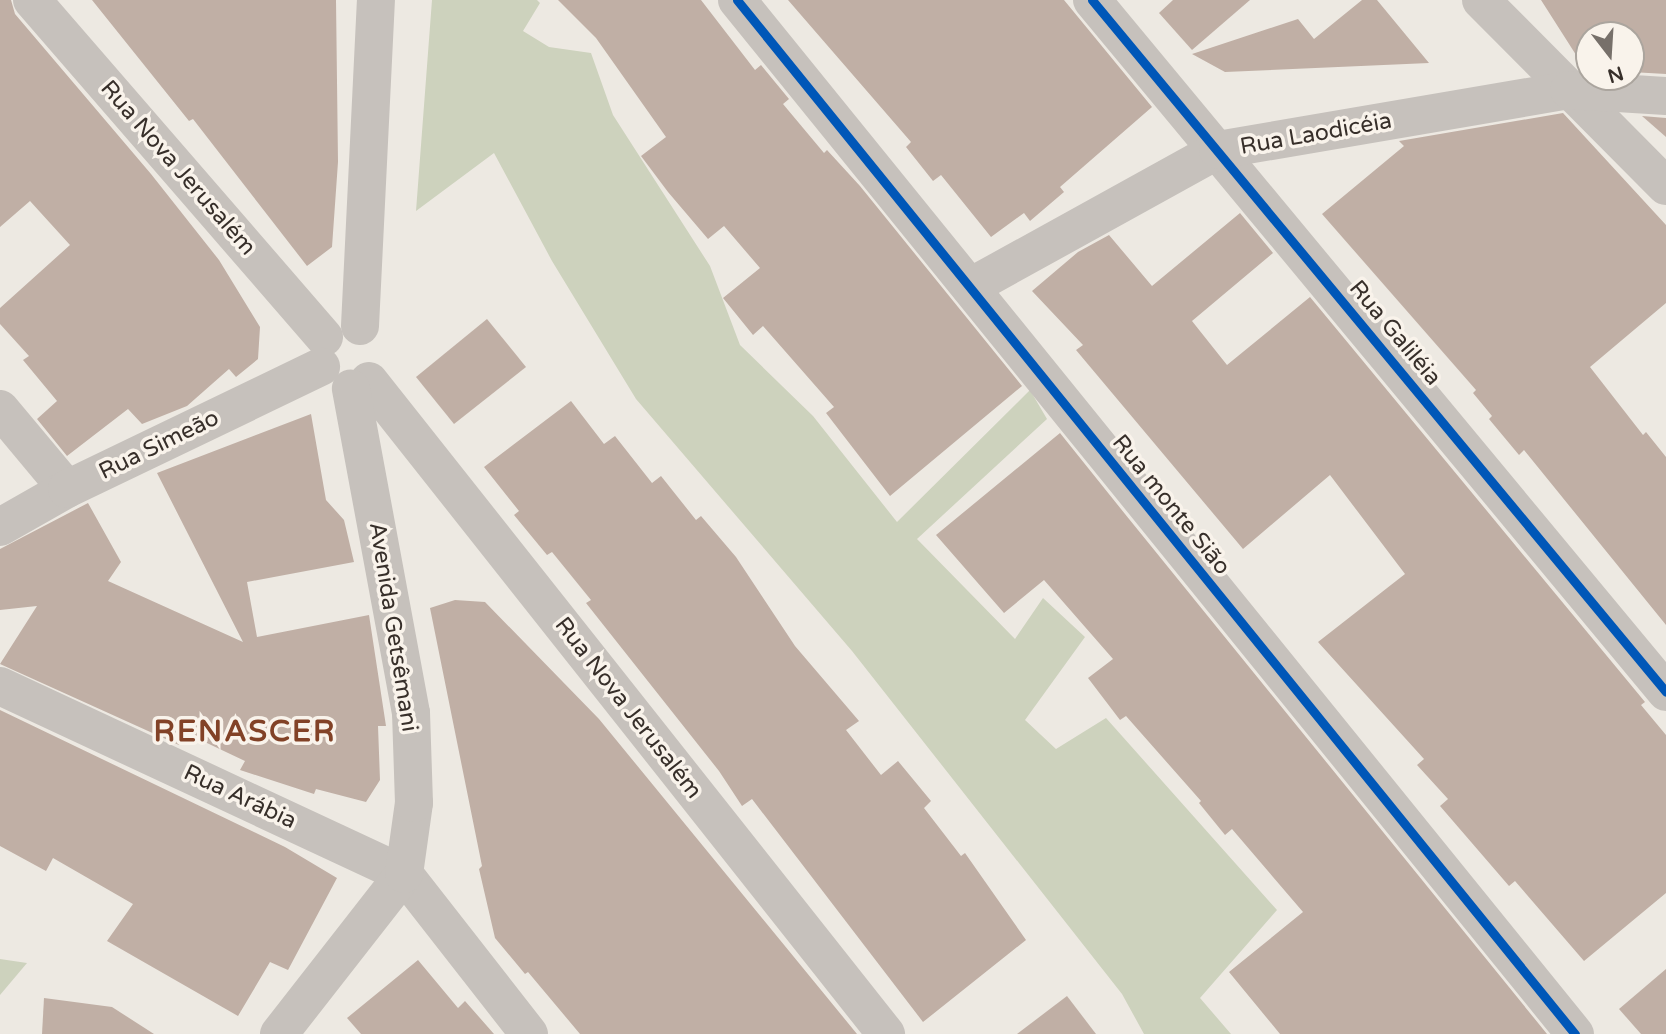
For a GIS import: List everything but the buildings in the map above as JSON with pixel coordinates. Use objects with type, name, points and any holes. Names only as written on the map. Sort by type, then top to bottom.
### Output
[{"type":"street","name":"Rua Nova Jerusalém","points":[[32,0],[341,368],[886,1034]]},
{"type":"street","points":[[341,368],[380,359],[379,346],[360,326],[376,0]]},
{"type":"street","name":"Rua monte Sião","points":[[737,0],[1575,1034]]},
{"type":"street","name":"Rua Galiléia","points":[[1093,0],[1666,692]]},
{"type":"street","points":[[1481,0],[1666,186]]},
{"type":"street","name":"Rua Laodicéia","points":[[970,287],[1218,150],[1569,90],[1666,96]]},
{"type":"street","name":"Rua Simeão","points":[[0,527],[67,489],[341,368],[341,324],[360,326]]},
{"type":"street","name":"Avenida Getsêmani","points":[[279,1034],[404,874],[414,803],[411,713],[341,368]]},
{"type":"street","points":[[0,409],[67,489]]},
{"type":"street","name":"Rua Arábia","points":[[0,686],[404,874]]},
{"type":"street","points":[[404,874],[529,1034]]},
{"type":"green space","points":[[432,0],[537,0],[540,3],[523,31],[549,47],[591,53],[613,115],[710,266],[740,345],[813,416],[897,522],[1030,390],[1047,419],[917,539],[1015,639],[1043,598],[1085,637],[1025,720],[1056,749],[1106,718],[1277,910],[1200,998],[1231,1034],[1144,1034],[1122,994],[852,651],[636,399],[552,261],[494,153],[416,211]]},
{"type":"green space","points":[[0,959],[27,963],[0,995]]},
{"type":"cycle path","points":[[737,0],[1575,1034]]},
{"type":"cycle path","points":[[1092,0],[1666,692]]},
{"type":"district","name":"RENASCER","points":[[245,732]]}]
